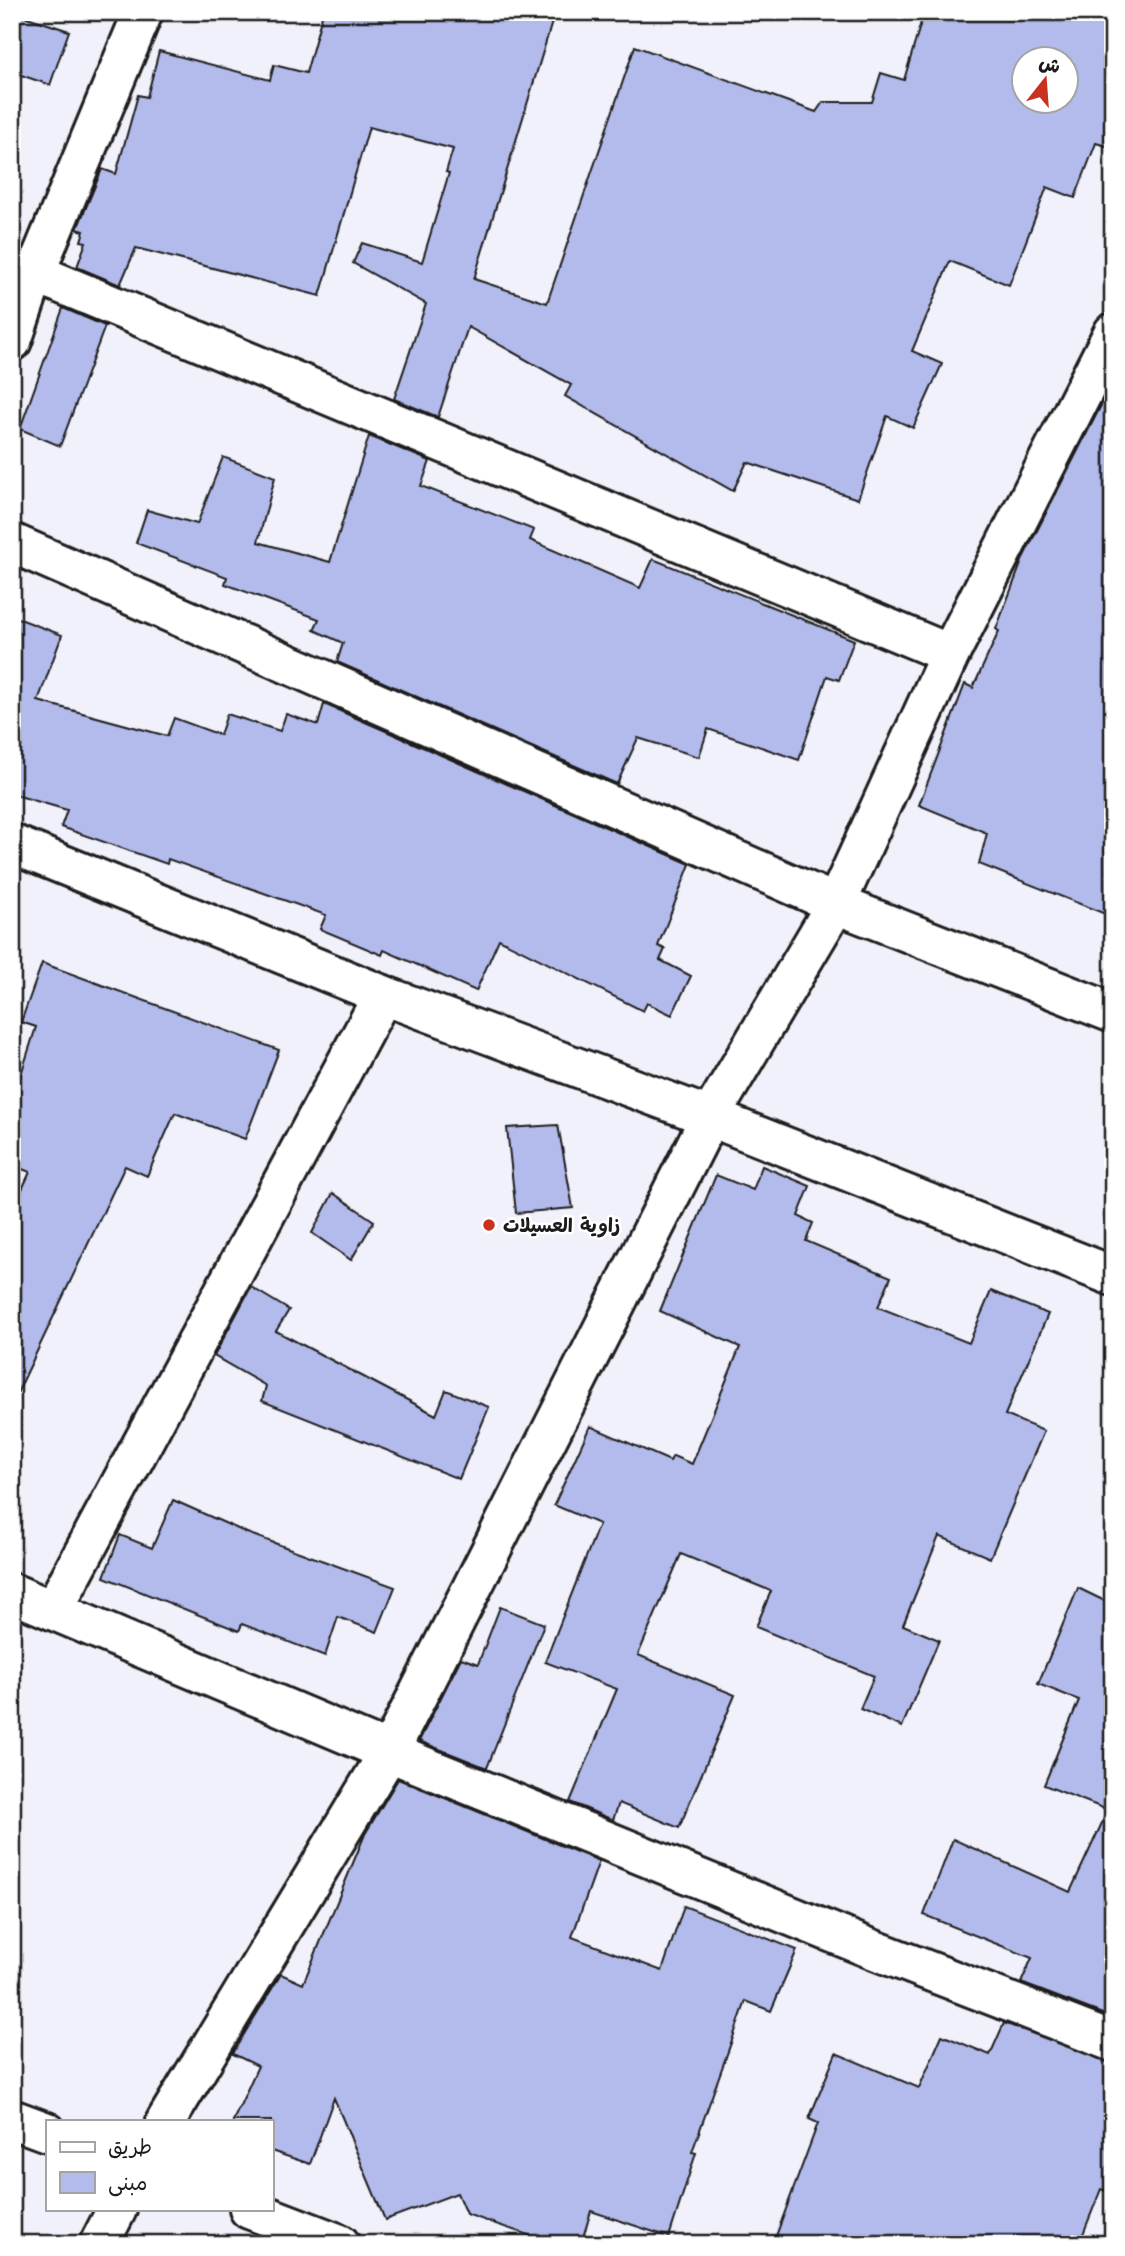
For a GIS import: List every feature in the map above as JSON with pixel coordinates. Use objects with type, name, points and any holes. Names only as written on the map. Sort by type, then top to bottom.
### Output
[{"type":"street","points":[[12,341],[35,273],[143,12]]},
{"type":"street","points":[[35,273],[950,654]]},
{"type":"street","points":[[167,2120],[389,1752],[710,1117],[836,904],[950,654],[1113,333]]},
{"type":"street","points":[[12,544],[836,904],[1113,1013]]},
{"type":"street","points":[[12,844],[383,995],[710,1117],[1113,1276]]},
{"type":"street","points":[[53,1610],[383,995]]},
{"type":"street","points":[[12,1593],[389,1752],[872,1949],[1113,2042]]},
{"type":"street","points":[[12,2119],[46,2132]]},
{"type":"street","points":[[99,2244],[116,2210]]},
{"type":"street","points":[[252,2210],[340,2244]]},
{"type":"building","points":[[12,12],[69,31],[50,85],[12,72]]},
{"type":"building","points":[[323,12],[555,12],[474,279],[547,303],[635,46],[816,112],[823,102],[872,102],[881,73],[904,80],[924,12],[1113,12],[1113,148],[1096,143],[1075,198],[1047,187],[1009,285],[950,261],[912,351],[942,364],[913,428],[887,416],[858,499],[747,462],[733,491],[565,396],[571,385],[468,327],[438,417],[394,399],[426,304],[353,263],[362,243],[422,262],[449,173],[446,172],[453,149],[369,127],[320,296],[136,248],[120,285],[77,267],[86,242],[81,241],[84,231],[77,229],[102,169],[116,174],[138,95],[147,97],[159,51],[270,80],[274,65],[306,73]]},
{"type":"building","points":[[63,308],[105,326],[60,446],[20,429]]},
{"type":"building","points":[[1113,382],[1113,917],[979,864],[987,833],[919,805],[965,684],[973,688],[999,631],[996,629],[1024,556]]},
{"type":"building","points":[[369,436],[430,461],[421,486],[534,530],[530,540],[640,588],[653,559],[854,640],[839,680],[827,676],[799,760],[708,729],[699,757],[638,738],[617,784],[337,662],[343,643],[314,630],[319,619],[225,584],[227,577],[136,543],[147,510],[197,524],[223,457],[275,477],[258,542],[330,562]]},
{"type":"building","points":[[12,616],[62,635],[38,701],[167,736],[174,718],[220,735],[227,714],[280,731],[286,714],[318,725],[324,704],[690,864],[658,946],[665,949],[660,960],[691,976],[672,1015],[647,1003],[643,1011],[499,939],[476,991],[384,950],[382,955],[320,929],[326,915],[168,859],[167,864],[61,827],[67,810],[12,794]]},
{"type":"building","points":[[42,963],[279,1050],[245,1139],[175,1113],[147,1176],[125,1166],[12,1404],[12,1211],[30,1172],[12,1165],[12,1103],[36,1027],[21,1022]]},
{"type":"building","points":[[558,1125],[573,1208],[516,1213],[507,1128]]},
{"type":"building","points":[[762,1166],[810,1186],[798,1216],[813,1223],[806,1241],[891,1277],[878,1307],[969,1343],[991,1291],[1048,1314],[1005,1415],[1044,1431],[990,1558],[939,1536],[903,1625],[939,1640],[902,1727],[860,1709],[874,1676],[756,1627],[771,1591],[681,1554],[638,1655],[735,1695],[679,1828],[619,1803],[613,1820],[570,1802],[617,1689],[545,1662],[599,1524],[554,1505],[590,1426],[670,1461],[673,1456],[692,1464],[740,1347],[660,1311],[716,1175],[753,1190]]},
{"type":"building","points":[[333,1193],[374,1221],[351,1260],[312,1233]]},
{"type":"building","points":[[251,1287],[289,1310],[276,1331],[436,1415],[446,1390],[489,1407],[459,1479],[262,1401],[266,1386],[214,1356]]},
{"type":"building","points":[[173,1500],[247,1533],[395,1587],[377,1632],[338,1617],[325,1656],[242,1624],[239,1631],[104,1577],[120,1535],[152,1548]]},
{"type":"building","points":[[1078,1588],[1113,1605],[1113,2018],[1021,1983],[1032,1958],[924,1915],[953,1839],[1070,1892],[1108,1810],[1044,1785],[1079,1700],[1038,1684]]},
{"type":"building","points":[[500,1607],[544,1624],[487,1768],[419,1741],[461,1658],[478,1664]]},
{"type":"building","points":[[398,1779],[599,1861],[572,1937],[662,1971],[684,1906],[797,1950],[771,2011],[746,2001],[692,2152],[696,2153],[669,2237],[591,2211],[581,2244],[555,2244],[466,2214],[457,2193],[385,2220],[334,2098],[310,2164],[273,2152],[273,2120],[233,2120],[258,2066],[233,2054],[281,1974],[303,1984],[365,1834]]},
{"type":"building","points":[[1004,2023],[1113,2063],[1113,2194],[1101,2189],[1079,2244],[773,2244],[818,2123],[809,2119],[836,2053],[919,2088],[942,2035],[990,2055]]},
{"type":"place","name":"زاوية العسيلات","points":[[489,1225]]}]
